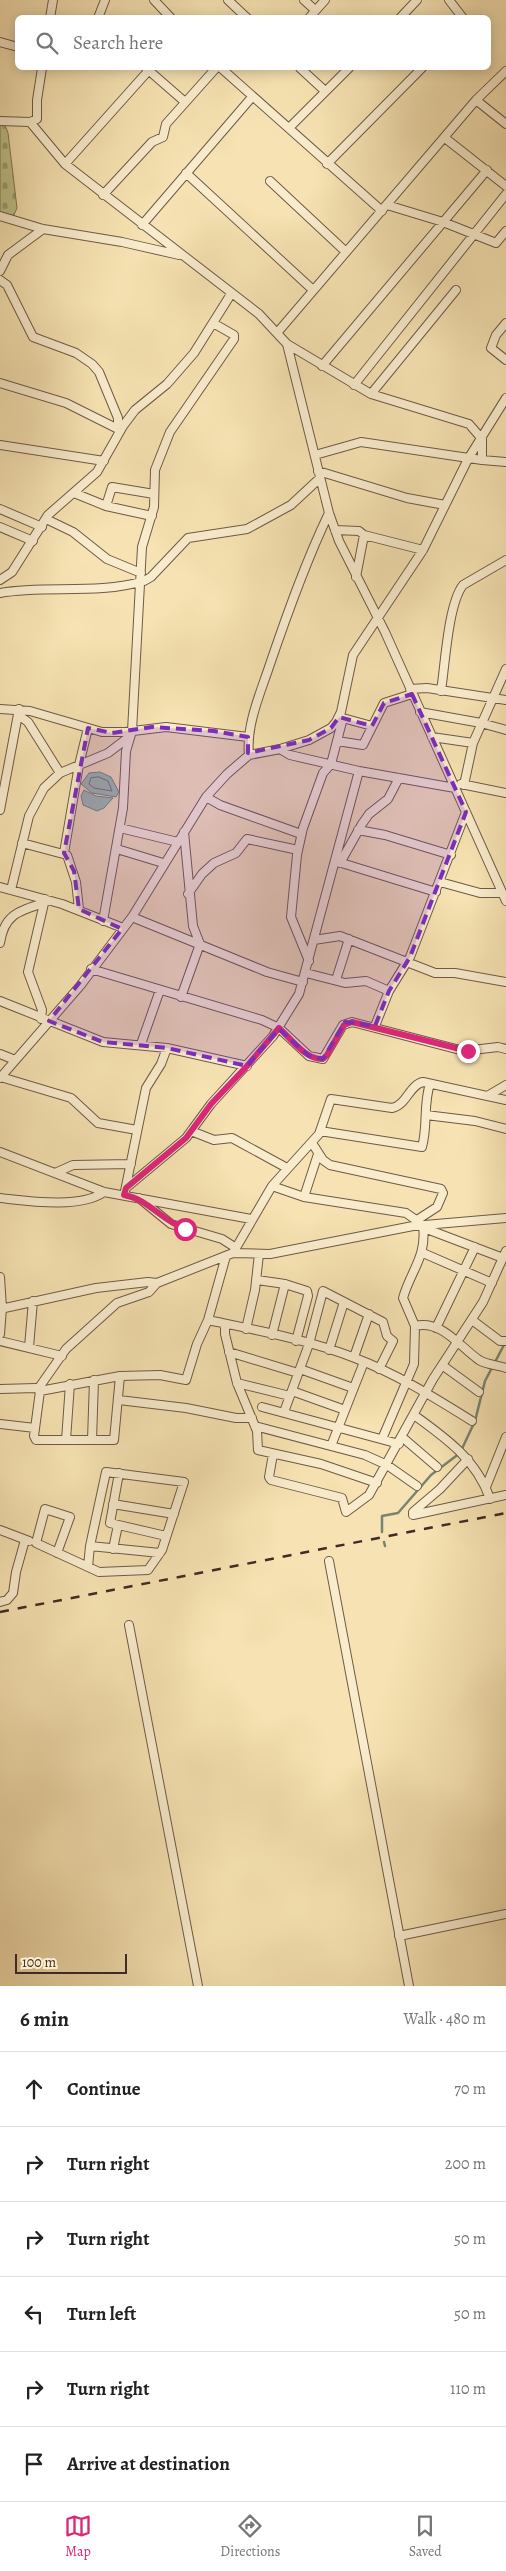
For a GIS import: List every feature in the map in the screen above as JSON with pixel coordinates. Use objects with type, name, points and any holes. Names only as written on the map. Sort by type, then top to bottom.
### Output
[{"type":"street","points":[[50,15],[53,0]]},
{"type":"street","points":[[99,15],[105,0]]},
{"type":"street","points":[[154,0],[168,15]]},
{"type":"street","points":[[228,0],[244,15]]},
{"type":"street","points":[[304,0],[315,10]]},
{"type":"street","points":[[311,15],[325,0]]},
{"type":"street","points":[[403,15],[417,0]]},
{"type":"street","points":[[449,0],[462,15]]},
{"type":"street","points":[[0,42],[15,46]]},
{"type":"street","points":[[0,121],[30,122],[37,119],[37,100],[42,70]]},
{"type":"street","points":[[65,164],[146,70]]},
{"type":"street","points":[[148,70],[185,102]]},
{"type":"street","points":[[103,195],[152,142],[163,137],[166,124],[214,70]]},
{"type":"street","points":[[223,70],[327,164],[384,208],[443,222],[496,243],[506,231]]},
{"type":"street","points":[[302,70],[326,91]]},
{"type":"street","points":[[289,128],[347,70]]},
{"type":"street","points":[[327,164],[420,70]]},
{"type":"street","points":[[277,332],[476,100],[506,71]]},
{"type":"street","points":[[142,225],[252,97]]},
{"type":"street","points":[[476,100],[506,124]]},
{"type":"street","points":[[30,122],[65,164],[258,314],[277,332],[286,344],[371,394],[468,424],[482,439],[482,460]]},
{"type":"street","points":[[445,138],[506,186]]},
{"type":"street","points":[[322,366],[487,170]]},
{"type":"street","points":[[186,173],[313,290]]},
{"type":"street","points":[[270,181],[346,252]]},
{"type":"street","points":[[354,385],[506,194]]},
{"type":"street","points":[[0,216],[43,229],[122,242],[181,255]]},
{"type":"street","points":[[0,271],[8,255],[43,229]]},
{"type":"street","points":[[0,250],[8,255]]},
{"type":"street","points":[[0,280],[7,285],[15,298],[33,336],[76,353],[99,372],[118,418],[119,430]]},
{"type":"street","points":[[371,394],[456,290]]},
{"type":"street","points":[[0,580],[12,572],[46,519],[88,482],[104,461],[119,430],[135,410],[167,384],[194,353],[231,294]]},
{"type":"street","points":[[104,921],[120,828],[126,752],[132,733],[142,547],[152,516],[155,470],[164,444],[234,338],[234,335],[213,323]]},
{"type":"street","points":[[506,323],[496,334],[492,348],[506,360]]},
{"type":"street","points":[[286,344],[335,530],[453,785],[502,884],[504,897],[480,893],[440,882]]},
{"type":"street","points":[[0,384],[66,403],[119,430]]},
{"type":"street","points":[[309,961],[292,917],[298,850],[301,834],[323,774],[331,764],[353,655],[423,550],[468,459],[506,398]]},
{"type":"street","points":[[315,455],[361,442],[468,459],[506,462]]},
{"type":"street","points":[[0,445],[104,461]]},
{"type":"street","points":[[319,475],[444,506]]},
{"type":"street","points":[[0,594],[18,590],[84,588],[151,577],[188,538],[246,529],[291,505],[319,475]]},
{"type":"street","points":[[106,506],[112,487],[154,494]]},
{"type":"street","points":[[74,493],[106,506],[152,516]]},
{"type":"street","points":[[0,508],[42,527]]},
{"type":"street","points":[[249,755],[248,737],[276,645],[329,513]]},
{"type":"street","points":[[46,519],[73,532],[107,559],[141,578]]},
{"type":"street","points":[[0,527],[33,540]]},
{"type":"street","points":[[335,530],[359,531],[364,535],[423,550]]},
{"type":"street","points":[[356,577],[364,535]]},
{"type":"street","points":[[442,691],[450,629],[459,590],[463,585],[506,560]]},
{"type":"street","points":[[464,784],[472,743],[506,669]]},
{"type":"street","points":[[337,741],[363,745],[384,703],[411,691],[427,688],[506,700]]},
{"type":"street","points":[[0,709],[112,733],[132,733],[166,727],[248,737]]},
{"type":"street","points":[[19,712],[28,722],[60,773]]},
{"type":"street","points":[[0,810],[19,712]]},
{"type":"street","points":[[420,712],[481,722],[506,730]]},
{"type":"street","points":[[341,718],[372,726]]},
{"type":"street","points":[[137,1130],[98,1124],[71,1098],[0,1078],[45,1020],[91,969],[132,916],[163,863],[206,797],[227,774],[249,755],[280,749],[309,740],[331,728],[341,718]]},
{"type":"street","points":[[64,852],[78,765],[88,728]]},
{"type":"street","points":[[10,890],[29,816],[44,788],[60,773],[108,752],[132,733]]},
{"type":"street","points":[[432,737],[472,743]]},
{"type":"street","points":[[280,749],[290,755],[359,771],[453,785],[464,784],[506,793]]},
{"type":"street","points":[[125,1191],[192,1131],[211,1104],[279,1028],[306,973],[338,862],[359,771]]},
{"type":"street","points":[[338,862],[369,814],[388,799],[399,778]]},
{"type":"street","points":[[206,797],[220,805],[301,834]]},
{"type":"street","points":[[375,1026],[389,991],[406,964],[451,855],[466,812]]},
{"type":"street","points":[[120,828],[178,842]]},
{"type":"street","points":[[358,830],[385,835],[451,855]]},
{"type":"street","points":[[181,997],[200,944],[193,926],[188,894],[184,832]]},
{"type":"street","points":[[188,894],[202,874],[214,863],[236,853],[247,838],[298,850]]},
{"type":"street","points":[[22,843],[64,852],[69,858],[74,871],[79,909]]},
{"type":"street","points":[[117,849],[163,863]]},
{"type":"street","points":[[338,862],[436,892]]},
{"type":"street","points":[[0,887],[44,901],[79,909],[123,928]]},
{"type":"street","points":[[0,943],[2,928],[7,921],[26,908],[44,901]]},
{"type":"street","points":[[44,901],[28,972],[45,1020]]},
{"type":"street","points":[[132,916],[267,972],[303,982]]},
{"type":"street","points":[[314,940],[334,935],[406,964],[440,974],[455,973],[506,982]]},
{"type":"street","points":[[336,980],[349,940]]},
{"type":"street","points":[[91,969],[181,997],[240,1012],[279,1028],[309,1056],[318,1059],[323,1059],[327,1055],[347,1022],[375,1026],[464,1051],[506,1049]]},
{"type":"street","points":[[306,973],[336,980],[366,982],[389,991]]},
{"type":"street","points":[[140,1044],[160,990]]},
{"type":"street","points":[[0,1001],[103,1042],[167,1048],[247,1066]]},
{"type":"street","points":[[125,1191],[146,1088],[161,1064],[167,1048]]},
{"type":"street","points":[[0,1054],[15,1060]]},
{"type":"street","points":[[0,1388],[39,1390],[120,1376],[160,1375],[186,1380],[197,1344],[208,1320],[232,1252],[272,1186],[312,1143],[320,1131],[331,1099],[392,1108],[401,1105],[419,1083],[489,1095],[506,1100]]},
{"type":"street","points":[[320,1131],[420,1147],[426,1115],[425,1104],[430,1084]]},
{"type":"street","points":[[489,1095],[506,1085]]},
{"type":"street","points":[[426,1115],[475,1121],[506,1129]]},
{"type":"street","points":[[192,1131],[214,1140],[232,1138],[262,1152],[287,1168]]},
{"type":"street","points":[[312,1143],[323,1160],[342,1169],[441,1189],[443,1194],[437,1207],[421,1224]]},
{"type":"street","points":[[0,1152],[104,1192],[125,1191],[138,1198],[171,1224],[222,1239],[232,1252]]},
{"type":"street","points":[[304,1197],[318,1154]]},
{"type":"street","points":[[54,1173],[73,1165],[131,1164]]},
{"type":"street","points":[[272,1186],[304,1197],[406,1213],[421,1224],[474,1247],[505,1254],[472,1320],[426,1392],[368,1498],[346,1512],[342,1498],[269,1478],[273,1454]]},
{"type":"street","points":[[0,1198],[40,1203],[92,1199],[104,1192]]},
{"type":"street","points":[[138,1198],[251,1219]]},
{"type":"street","points":[[120,1376],[114,1440],[38,1441],[34,1436],[39,1390],[66,1349],[117,1303],[149,1292],[157,1283],[232,1252],[259,1254],[421,1224],[506,1218]]},
{"type":"street","points":[[382,1439],[414,1364],[414,1326],[403,1298],[423,1253],[425,1238],[421,1224]]},
{"type":"street","points":[[436,1328],[465,1271],[474,1247]]},
{"type":"street","points":[[423,1253],[492,1283]]},
{"type":"street","points":[[246,1329],[257,1280],[259,1254]]},
{"type":"street","points":[[0,1279],[0,1334]]},
{"type":"street","points":[[257,1280],[285,1284],[308,1293],[296,1340]]},
{"type":"street","points":[[1,1309],[96,1288],[148,1282],[157,1283]]},
{"type":"street","points":[[272,1335],[285,1284]]},
{"type":"street","points":[[284,1412],[309,1344],[321,1293],[325,1291],[383,1322],[386,1336],[393,1341],[379,1369]]},
{"type":"street","points":[[29,1347],[33,1301]]},
{"type":"street","points":[[329,1350],[344,1302]]},
{"type":"street","points":[[354,1357],[369,1314]]},
{"type":"street","points":[[208,1320],[296,1340],[354,1357],[426,1392],[472,1421]]},
{"type":"street","points":[[472,1320],[500,1340],[506,1341]]},
{"type":"street","points":[[225,1324],[228,1352],[237,1384],[255,1426],[258,1450],[322,1464],[376,1483]]},
{"type":"street","points":[[414,1326],[422,1324],[436,1328],[479,1360],[506,1368]]},
{"type":"street","points":[[0,1341],[62,1356]]},
{"type":"street","points":[[228,1352],[354,1388]]},
{"type":"street","points":[[331,1446],[364,1362]]},
{"type":"street","points":[[442,1365],[479,1392]]},
{"type":"street","points":[[92,1440],[94,1380]]},
{"type":"street","points":[[66,1440],[70,1384]]},
{"type":"street","points":[[237,1384],[291,1393],[345,1410]]},
{"type":"street","points":[[119,1400],[186,1408],[236,1418],[252,1418]]},
{"type":"street","points":[[262,1407],[382,1439],[400,1441],[437,1468]]},
{"type":"street","points":[[414,1415],[454,1444],[468,1459],[486,1487],[490,1499]]},
{"type":"street","points":[[0,1424],[35,1428]]},
{"type":"street","points":[[255,1426],[365,1455],[387,1465],[417,1486]]},
{"type":"street","points":[[486,1487],[506,1437]]},
{"type":"street","points":[[468,1459],[440,1489],[413,1512],[413,1515],[506,1495]]},
{"type":"street","points":[[0,1530],[25,1540],[36,1542],[88,1567],[105,1573],[148,1570],[160,1553],[184,1482],[119,1473],[105,1473],[90,1546],[88,1567]]},
{"type":"street","points":[[119,1473],[110,1522],[118,1526],[166,1536]]},
{"type":"street","points":[[113,1504],[174,1514]]},
{"type":"street","points":[[36,1542],[43,1511],[70,1516],[57,1553]]},
{"type":"street","points":[[113,1549],[118,1526]]},
{"type":"street","points":[[0,1602],[7,1600],[13,1592],[16,1572],[25,1540]]},
{"type":"street","points":[[90,1546],[160,1553]]},
{"type":"street","points":[[329,1561],[409,1986]]},
{"type":"street","points":[[129,1625],[198,1986]]},
{"type":"street","points":[[399,1936],[506,1914]]},
{"type":"highlighted area","points":[[412,694],[466,812],[410,957],[389,991],[375,1026],[345,1022],[323,1059],[309,1056],[279,1029],[247,1066],[167,1048],[103,1042],[49,1021],[122,929],[79,909],[74,871],[64,853],[88,728],[112,733],[152,727],[214,731],[248,737],[248,753],[309,740],[331,728],[339,717],[372,726],[384,703]]},
{"type":"green space","points":[[0,124],[5,125],[8,133],[17,208],[13,217],[0,212]]},
{"type":"water","points":[[100,772],[111,777],[119,792],[116,797],[92,793],[81,784],[89,773]]},
{"type":"water","points":[[84,790],[96,796],[113,798],[104,808],[97,811],[83,805],[81,796]]},
{"type":"waterway","points":[[382,1532],[382,1516],[398,1513],[431,1475],[460,1453],[475,1421],[485,1381],[505,1343]]},
{"type":"waterway","points":[[384,1542],[385,1546]]},
{"type":"railway","points":[[0,1612],[506,1513]]},
{"type":"route","points":[[185,1229],[171,1224],[138,1198],[124,1195],[126,1188],[186,1138],[211,1104],[279,1028],[313,1059],[323,1059],[327,1055],[347,1022],[375,1026],[468,1051]]}]
